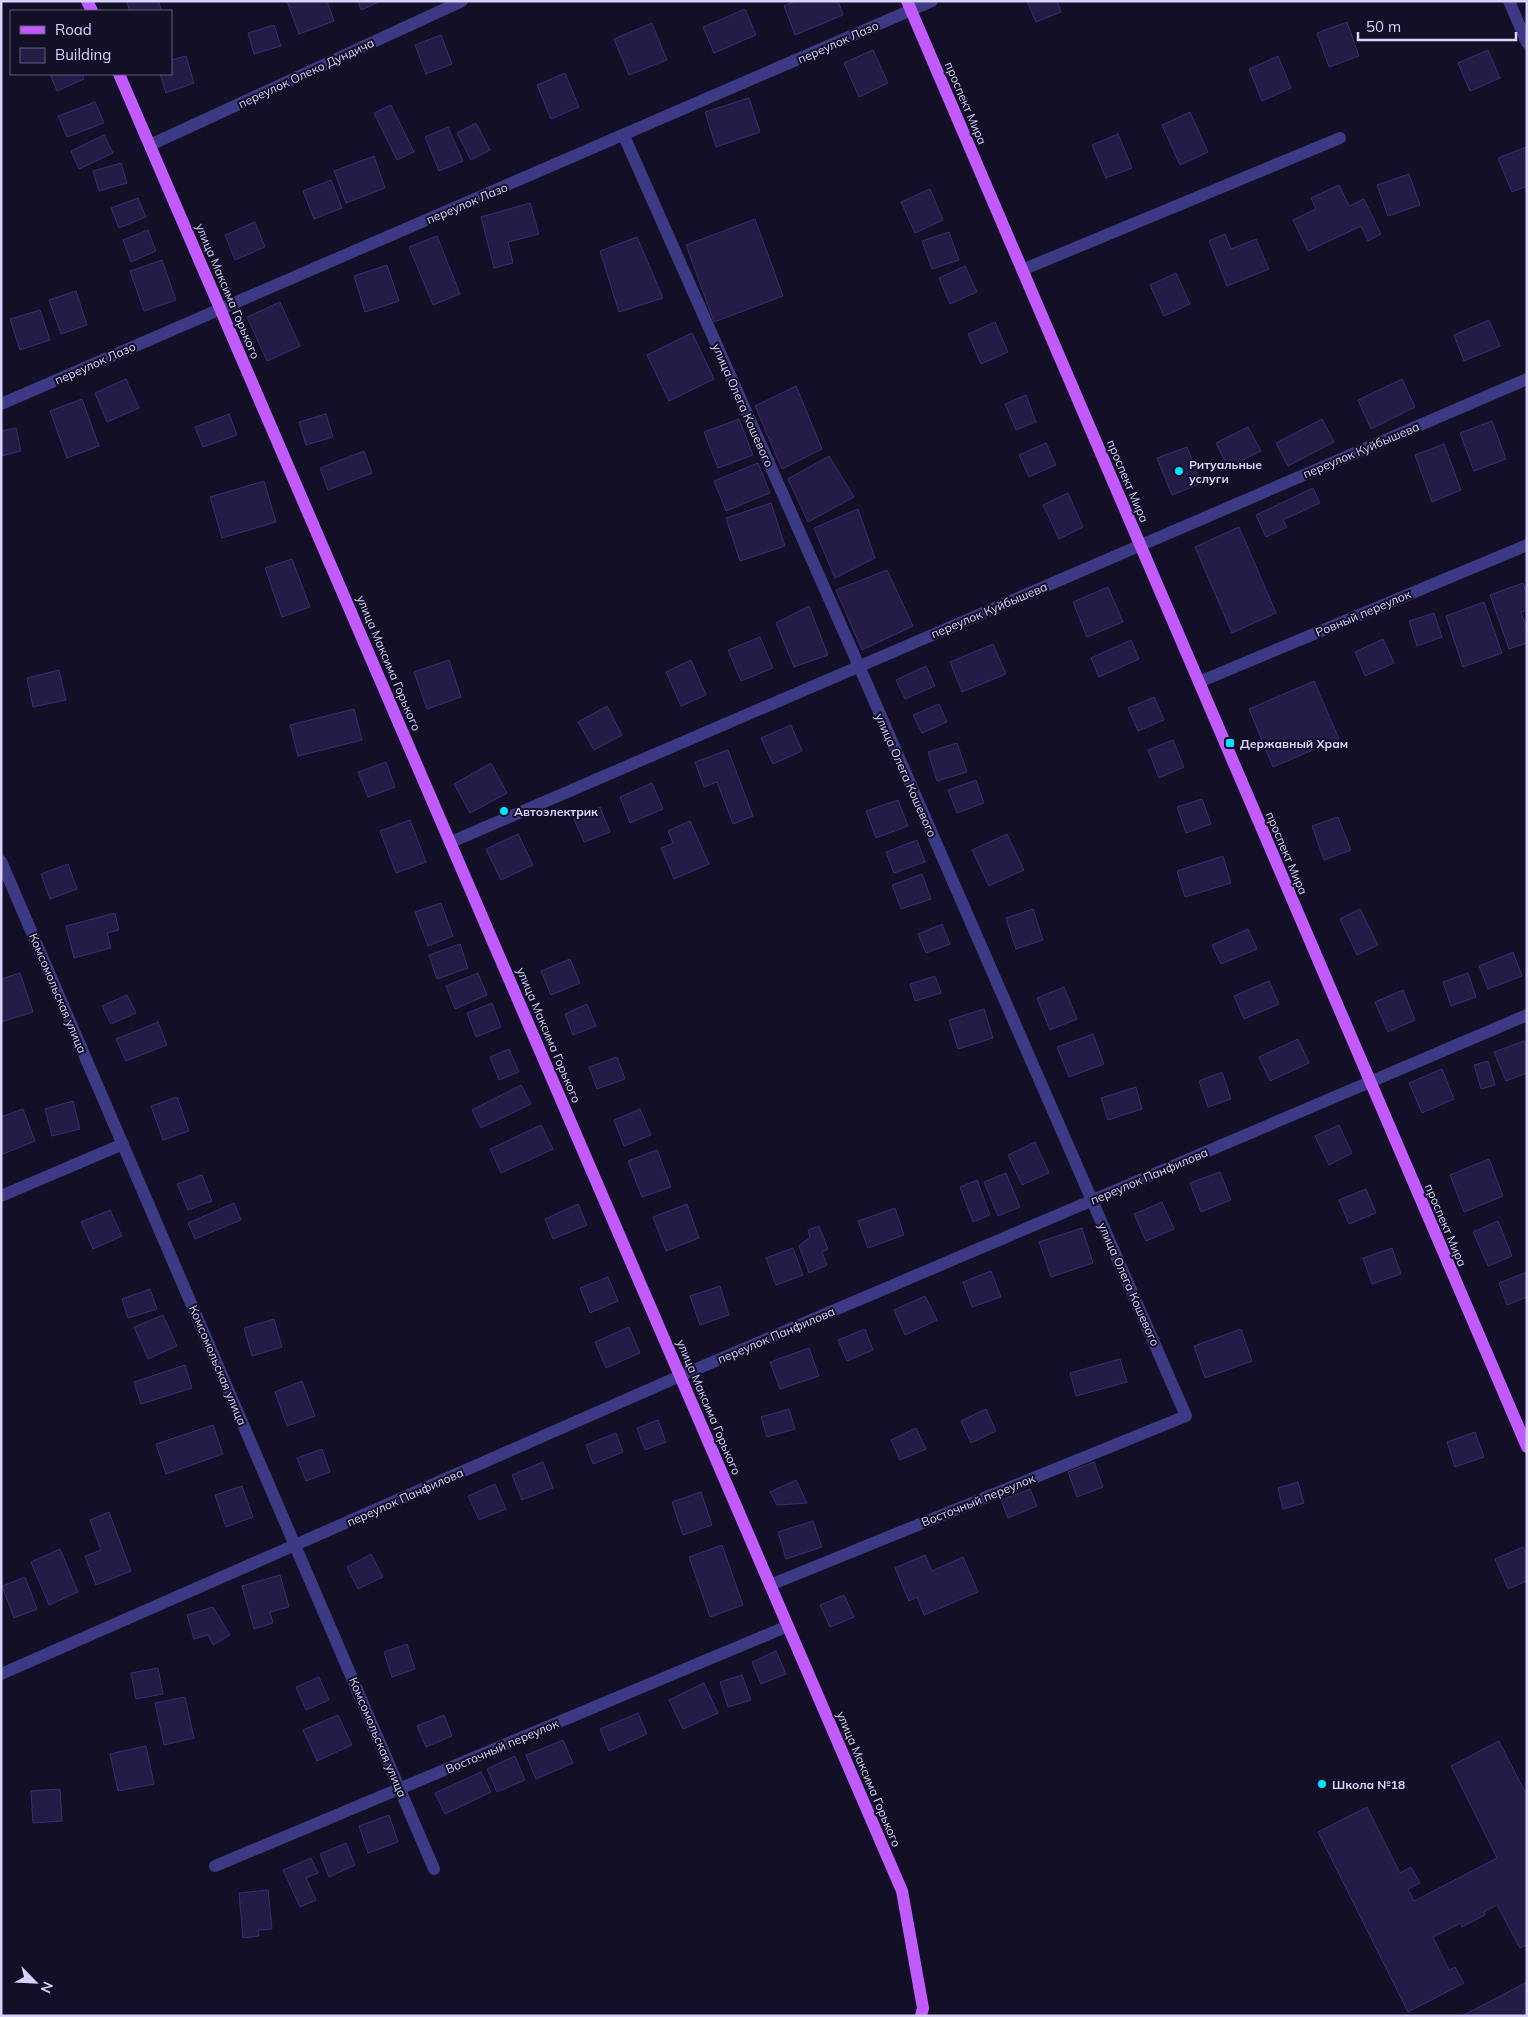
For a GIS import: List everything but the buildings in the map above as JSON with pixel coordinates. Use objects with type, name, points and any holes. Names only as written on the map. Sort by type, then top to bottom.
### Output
[{"type":"main road","name":"проспект Мира","points":[[909,6],[1527,1446]]},
{"type":"main road","name":"улица Максима Горького","points":[[119,75],[902,1891],[923,2008],[921,2016]]},
{"type":"street","name":"переулок Олеко Дундича","points":[[150,144],[462,1]]},
{"type":"street","name":"переулок Лазо","points":[[1,404],[624,136],[909,6],[932,1]]},
{"type":"street","points":[[1509,1],[1527,42]]},
{"type":"street","name":"улица Олега Кошевого","points":[[624,136],[1186,1416]]},
{"type":"street","points":[[1022,270],[1340,138]]},
{"type":"street","name":"переулок Куйбышева","points":[[451,842],[1527,378]]},
{"type":"street","name":"Ровный переулок","points":[[1199,682],[1527,545]]},
{"type":"street","name":"Комсомольская улица","points":[[1,861],[434,1868]]},
{"type":"street","name":"переулок Панфилова","points":[[1,1674],[680,1376],[1527,1015]]},
{"type":"street","points":[[1,1196],[123,1144]]},
{"type":"street","name":"Восточный переулок","points":[[770,1585],[1186,1416]]},
{"type":"street","name":"Восточный переулок","points":[[215,1866],[788,1626]]},
{"type":"place","name":"Ритуальные услуги","points":[[1179,471]]},
{"type":"place","name":"Державный Храм","points":[[1230,743]]},
{"type":"place","name":"Автоэлектрик","points":[[504,811]]},
{"type":"place","name":"Школа №18","points":[[1322,1784]]}]
